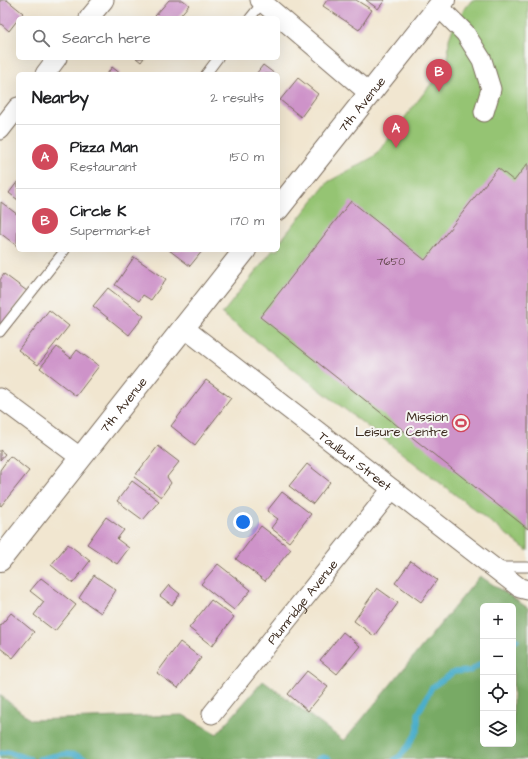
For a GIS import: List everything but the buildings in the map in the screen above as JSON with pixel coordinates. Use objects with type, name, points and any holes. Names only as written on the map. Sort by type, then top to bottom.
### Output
[{"type":"street","points":[[92,16],[104,0]]},
{"type":"street","points":[[261,1],[279,16]]},
{"type":"street","points":[[442,3],[465,33],[482,60],[491,89],[484,112]]},
{"type":"street","name":"7th Avenue","points":[[280,206],[442,3]]},
{"type":"street","points":[[280,17],[370,94]]},
{"type":"street","points":[[46,72],[56,60]]},
{"type":"street","points":[[0,130],[16,110]]},
{"type":"street","name":"7th Avenue","points":[[0,560],[243,252]]},
{"type":"street","name":"Taulbut Street","points":[[183,327],[492,567],[520,588],[528,590]]},
{"type":"street","points":[[0,398],[81,458]]},
{"type":"street","name":"Plumridge Avenue","points":[[212,714],[392,489]]},
{"type":"lane","points":[[251,16],[261,1]]},
{"type":"lane","points":[[208,72],[216,60]]},
{"type":"lane","points":[[0,332],[63,252]]},
{"type":"lane","points":[[492,567],[528,567]]},
{"type":"green space","points":[[472,0],[528,0],[528,551],[222,314],[271,252],[280,252],[280,242],[328,182],[375,156],[448,62],[449,39],[456,20]]},
{"type":"green space","points":[[480,576],[528,608],[528,759],[0,759],[0,695],[31,720],[183,715],[217,734],[263,681],[344,741]]},
{"type":"waterway","points":[[395,759],[400,756],[409,745],[418,730],[418,714],[432,687],[454,672],[470,671],[480,664]]},
{"type":"waterway","points":[[0,754],[7,752],[30,759]]},
{"type":"waterway","points":[[39,759],[63,754],[80,756],[86,759]]},
{"type":"waterway","points":[[318,759],[323,757],[329,759]]},
{"type":"place","name":"Circle K","points":[[439,92]]},
{"type":"place","name":"Pizza Man","points":[[396,148]]},
{"type":"place","name":"Mission Leisure Centre","points":[[461,423]]}]
